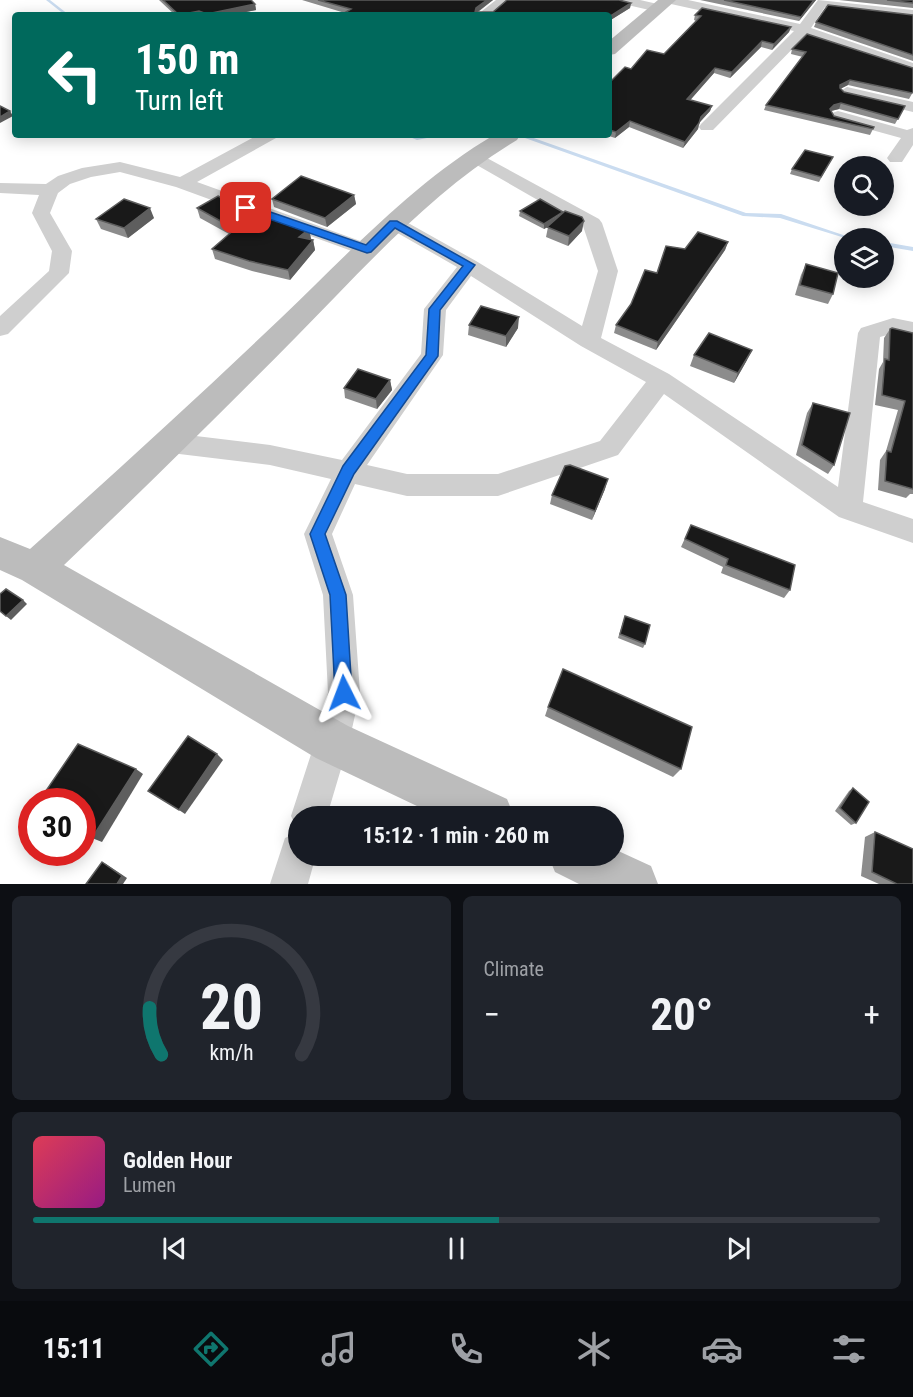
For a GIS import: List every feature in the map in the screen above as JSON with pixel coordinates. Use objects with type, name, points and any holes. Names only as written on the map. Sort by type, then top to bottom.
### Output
[{"type":"street","points":[[487,12],[504,0]]},
{"type":"street","points":[[623,0],[666,3],[803,29],[816,36],[913,68]]},
{"type":"street","points":[[707,127],[783,52],[823,2],[913,14]]},
{"type":"street","points":[[612,48],[666,3]]},
{"type":"street","points":[[847,92],[913,107]]},
{"type":"street","points":[[838,116],[912,134],[896,158]]},
{"type":"street","points":[[182,183],[264,138]]},
{"type":"street","points":[[469,806],[332,742],[18,560],[171,443],[394,223],[474,156],[505,138]]},
{"type":"street","points":[[474,156],[592,223],[608,270],[589,341]]},
{"type":"street","points":[[0,329],[59,273],[62,251],[41,213],[51,190],[64,180],[88,172],[120,167],[182,183],[367,250]]},
{"type":"street","points":[[0,188],[51,190]]},
{"type":"street","points":[[394,223],[469,265],[589,341],[661,380],[849,509],[913,531]]},
{"type":"street","points":[[312,806],[344,693],[338,595],[318,534],[348,470],[432,356],[435,309],[469,265]]},
{"type":"street","points":[[849,509],[869,333],[893,325],[913,330]]},
{"type":"street","points":[[171,443],[270,455],[348,470],[407,485],[498,484],[609,448],[661,380]]},
{"type":"street","points":[[289,884],[294,866]]},
{"type":"street","points":[[595,866],[633,884]]},
{"type":"building","points":[[163,0],[251,0],[255,4],[217,12],[176,12]]},
{"type":"building","points":[[318,0],[487,0],[476,8],[475,12],[346,12],[351,9]]},
{"type":"building","points":[[507,0],[619,0],[631,3],[612,15],[612,12],[493,12]]},
{"type":"building","points":[[724,0],[814,0],[801,17]]},
{"type":"building","points":[[887,0],[913,0],[913,3]]},
{"type":"building","points":[[828,5],[913,15],[913,55],[816,22]]},
{"type":"building","points":[[702,8],[791,27],[774,44],[762,41],[732,72],[715,68],[687,99],[712,106],[701,117],[685,142],[630,121],[616,132],[612,131],[612,80],[625,67],[631,69],[647,50],[664,54],[701,16],[695,15]]},
{"type":"building","points":[[807,34],[913,68],[912,93],[850,80],[840,85],[844,92],[905,106],[898,119],[841,103],[830,109],[834,116],[874,127],[873,129],[766,105],[806,52],[792,49]]},
{"type":"building","points":[[0,106],[10,111],[0,117]]},
{"type":"building","points":[[805,150],[833,157],[821,177],[792,169]]},
{"type":"building","points":[[301,176],[354,195],[325,218],[272,199]]},
{"type":"building","points":[[218,196],[252,213],[256,210],[309,229],[299,237],[313,240],[288,270],[212,249],[235,229],[197,208]]},
{"type":"building","points":[[124,199],[150,208],[124,228],[96,219]]},
{"type":"building","points":[[540,199],[563,212],[544,224],[520,211]]},
{"type":"building","points":[[565,211],[582,217],[584,221],[569,236],[547,227]]},
{"type":"building","points":[[698,232],[728,242],[658,342],[616,325],[631,304],[645,270],[657,273],[666,246],[685,249]]},
{"type":"building","points":[[806,264],[834,272],[833,294],[800,285]]},
{"type":"building","points":[[481,306],[519,317],[506,336],[469,325]]},
{"type":"building","points":[[890,329],[913,333],[913,489],[885,481],[887,451],[891,452],[905,401],[882,395],[885,359],[889,360]]},
{"type":"building","points":[[709,333],[752,350],[738,373],[694,355]]},
{"type":"building","points":[[358,369],[390,380],[376,399],[344,388]]},
{"type":"building","points":[[813,403],[850,413],[834,465],[802,445]]},
{"type":"building","points":[[570,465],[608,479],[595,511],[552,495],[565,466]]},
{"type":"building","points":[[691,525],[795,565],[790,590],[726,565],[728,559],[685,539]]},
{"type":"building","points":[[6,589],[23,600],[6,616],[0,611],[0,594]]},
{"type":"building","points":[[625,616],[650,625],[645,644],[620,634]]},
{"type":"building","points":[[563,669],[692,727],[681,769],[548,707]]},
{"type":"building","points":[[188,736],[217,754],[179,810],[148,791]]},
{"type":"building","points":[[78,744],[136,769],[96,832],[96,788],[48,788]]},
{"type":"building","points":[[853,788],[869,802],[856,823],[840,808]]},
{"type":"building","points":[[875,832],[913,849],[913,884],[897,884],[872,872]]},
{"type":"building","points":[[102,862],[122,876],[117,884],[86,884]]},
{"type":"waterway","points":[[48,0],[63,12]]},
{"type":"waterway","points":[[414,138],[423,138]]},
{"type":"waterway","points":[[529,138],[745,215],[781,216],[834,233]]},
{"type":"waterway","points":[[894,246],[913,249]]},
{"type":"route","points":[[246,208],[345,240],[367,250],[394,223],[469,265],[435,309],[432,356],[348,470],[318,534],[338,595],[344,693]]}]
